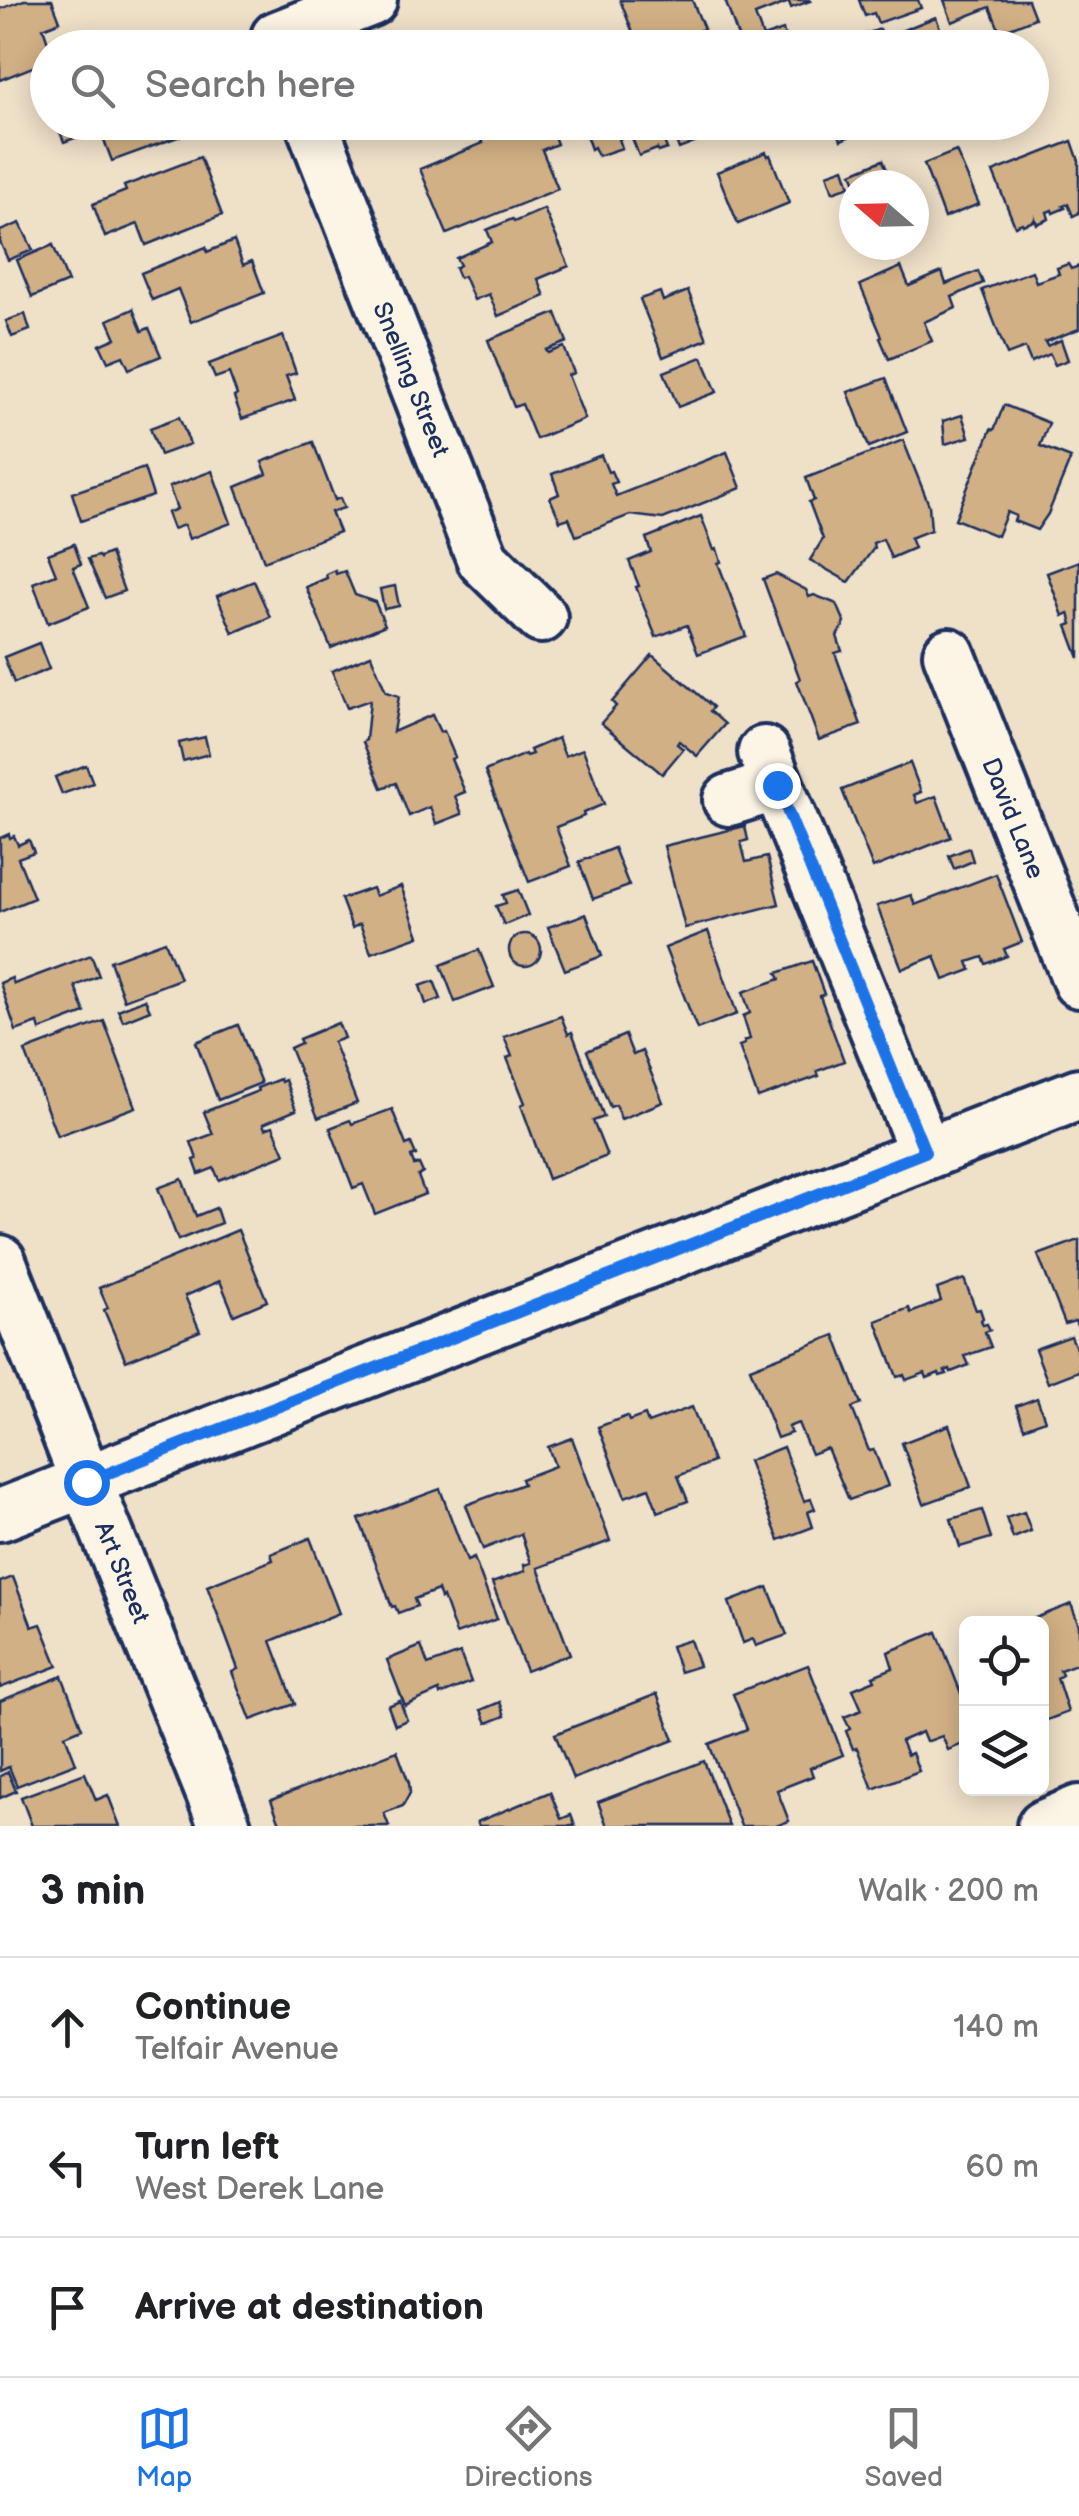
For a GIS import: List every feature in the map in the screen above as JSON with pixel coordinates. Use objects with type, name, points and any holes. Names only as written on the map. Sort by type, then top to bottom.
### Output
[{"type":"street","points":[[273,28],[371,0]]},
{"type":"street","name":"Snelling Street","points":[[318,140],[483,560],[541,616]]},
{"type":"street","name":"David Lane","points":[[949,654],[1079,982]]},
{"type":"street","points":[[729,800],[771,768],[925,1152]]},
{"type":"street","points":[[0,1515],[1079,1094]]},
{"type":"street","name":"Art Street","points":[[0,1261],[226,1826]]},
{"type":"street","points":[[1043,1826],[1079,1811]]},
{"type":"building","points":[[24,0],[52,0],[60,21],[44,30],[30,30],[30,68],[0,80],[0,9]]},
{"type":"building","points":[[620,0],[692,0],[704,29],[701,30],[632,30]]},
{"type":"building","points":[[725,0],[810,1],[791,8],[789,2],[755,15],[760,30],[736,30]]},
{"type":"building","points":[[859,0],[918,0],[921,8],[878,23],[874,13],[865,16]]},
{"type":"building","points":[[944,0],[1028,0],[1035,18],[999,30],[990,7],[952,22]]},
{"type":"building","points":[[936,17],[941,30],[903,30]]},
{"type":"building","points":[[104,140],[170,140],[112,161]]},
{"type":"building","points":[[482,140],[556,140],[557,144],[542,150],[558,189],[447,234],[420,169],[483,143]]},
{"type":"building","points":[[588,140],[619,140],[622,148],[598,156],[594,147],[591,149]]},
{"type":"building","points":[[633,140],[664,140],[667,149],[639,156]]},
{"type":"building","points":[[676,140],[702,140],[679,149]]},
{"type":"building","points":[[1072,141],[1079,161],[1079,213],[1073,216],[1068,204],[1053,213],[1047,212],[1049,219],[1037,224],[1035,218],[1015,226],[993,172]]},
{"type":"building","points":[[956,151],[979,204],[944,218],[924,164]]},
{"type":"building","points":[[766,152],[789,203],[738,224],[717,172]]},
{"type":"building","points":[[200,157],[222,215],[146,245],[138,224],[105,237],[93,204],[126,191],[124,186]]},
{"type":"building","points":[[883,160],[887,170],[859,170]]},
{"type":"building","points":[[844,168],[839,170],[839,190],[833,192],[827,174]]},
{"type":"building","points":[[544,209],[569,266],[538,279],[545,296],[498,316],[489,294],[474,300],[464,276],[459,278],[456,258],[492,242],[487,230]]},
{"type":"building","points":[[20,223],[33,250],[8,260],[0,231]]},
{"type":"building","points":[[234,241],[243,265],[252,261],[264,293],[191,322],[178,289],[152,300],[141,273],[206,247],[207,252]]},
{"type":"building","points":[[53,245],[68,282],[32,297],[17,260]]},
{"type":"building","points":[[1068,264],[1071,269],[1079,266],[1079,329],[1045,342],[1047,346],[1061,340],[1068,360],[1055,365],[1050,354],[1031,362],[1025,348],[1007,355],[982,290],[1032,271],[1036,282],[1059,274],[1057,268]]},
{"type":"building","points":[[901,267],[909,286],[942,272],[946,284],[978,271],[983,283],[952,297],[956,308],[924,322],[932,341],[889,359],[860,285]]},
{"type":"building","points":[[688,291],[707,339],[663,357],[640,299],[660,292],[663,301]]},
{"type":"building","points":[[133,309],[142,331],[149,328],[161,356],[129,369],[123,356],[108,362],[100,345],[116,338],[108,320]]},
{"type":"building","points":[[556,313],[567,342],[546,350],[548,353],[564,347],[574,373],[568,375],[585,419],[536,439],[522,404],[514,407],[488,340]]},
{"type":"building","points":[[25,314],[30,330],[12,337],[6,321]]},
{"type":"building","points":[[283,336],[296,373],[286,376],[295,400],[242,419],[229,373],[215,378],[209,364]]},
{"type":"building","points":[[702,357],[717,392],[678,407],[664,372]]},
{"type":"building","points":[[886,378],[907,432],[869,447],[848,392]]},
{"type":"building","points":[[1004,405],[1049,423],[1040,446],[1071,458],[1048,514],[1037,530],[1014,521],[1016,516],[1007,512],[997,536],[955,519]]},
{"type":"building","points":[[962,415],[969,437],[945,444],[943,421]]},
{"type":"building","points":[[179,417],[190,444],[160,455],[150,428]]},
{"type":"building","points":[[903,440],[929,505],[931,530],[910,538],[914,548],[891,558],[883,539],[873,543],[874,548],[849,582],[810,560],[823,539],[809,502],[814,500],[806,478]]},
{"type":"building","points":[[313,442],[335,500],[340,498],[344,508],[331,512],[339,532],[264,561],[236,487],[267,474],[262,462]]},
{"type":"building","points":[[727,452],[741,488],[663,519],[630,515],[576,536],[569,518],[560,521],[550,498],[559,494],[552,474],[601,455],[616,482],[611,484],[616,496]]},
{"type":"building","points":[[144,468],[153,496],[81,521],[72,493]]},
{"type":"building","points":[[212,471],[231,523],[189,539],[184,525],[173,529],[167,513],[177,509],[169,487]]},
{"type":"building","points":[[701,516],[714,550],[717,549],[721,562],[718,563],[746,636],[698,654],[687,625],[656,637],[629,561],[651,552],[646,538]]},
{"type":"building","points":[[74,544],[81,564],[73,567],[89,607],[48,623],[33,583],[56,574],[48,554]]},
{"type":"building","points":[[110,553],[124,591],[105,598],[88,559],[101,559]]},
{"type":"building","points":[[1079,561],[1079,658],[1067,626],[1072,624],[1069,613],[1063,616],[1047,573]]},
{"type":"building","points":[[335,570],[336,574],[345,571],[355,595],[375,602],[385,625],[331,648],[306,587]]},
{"type":"building","points":[[776,574],[806,590],[809,597],[814,595],[837,604],[845,623],[837,636],[842,651],[835,653],[861,725],[819,740],[763,579]]},
{"type":"building","points":[[254,581],[270,617],[233,633],[217,596]]},
{"type":"building","points":[[395,586],[399,606],[384,609],[380,589]]},
{"type":"building","points":[[39,643],[49,669],[14,683],[4,657]]},
{"type":"building","points":[[371,655],[386,692],[399,696],[393,732],[432,715],[440,732],[444,731],[465,792],[455,796],[462,814],[436,824],[430,807],[409,816],[396,783],[382,788],[363,742],[370,700],[347,708],[332,671]]},
{"type":"building","points":[[652,655],[713,707],[710,711],[725,724],[697,756],[679,741],[677,744],[683,749],[662,774],[601,723],[616,706],[612,702]]},
{"type":"building","points":[[205,737],[209,754],[183,761],[179,743]]},
{"type":"building","points":[[558,738],[565,756],[583,749],[604,804],[556,827],[571,866],[529,882],[485,771],[532,754],[530,750]]},
{"type":"building","points":[[910,763],[921,792],[914,795],[917,803],[936,796],[951,837],[873,868],[842,790]]},
{"type":"building","points":[[86,765],[93,783],[62,794],[55,777]]},
{"type":"building","points":[[745,826],[748,840],[741,842],[746,862],[767,857],[779,904],[685,928],[664,846]]},
{"type":"building","points":[[9,834],[18,845],[29,840],[34,852],[18,858],[34,898],[0,912],[0,838]]},
{"type":"building","points":[[614,848],[629,886],[593,899],[579,862]]},
{"type":"building","points":[[969,848],[973,861],[954,869],[949,856]]},
{"type":"building","points":[[996,874],[1022,942],[1004,949],[1007,956],[986,964],[983,957],[968,962],[971,970],[944,980],[935,956],[902,969],[877,906],[911,895],[915,905]]},
{"type":"building","points":[[401,886],[419,936],[371,953],[360,924],[352,928],[341,899],[372,888],[375,896]]},
{"type":"building","points":[[518,890],[528,915],[504,925],[496,906],[506,903],[503,895]]},
{"type":"building","points":[[586,914],[602,956],[565,970],[548,927]]},
{"type":"building","points":[[708,931],[737,1014],[697,1029],[665,948]]},
{"type":"building","points":[[525,934],[536,939],[541,950],[536,961],[525,966],[514,961],[509,950],[514,939]]},
{"type":"building","points":[[165,941],[180,979],[124,1000],[110,961]]},
{"type":"building","points":[[479,950],[494,987],[455,1002],[441,965]]},
{"type":"building","points":[[91,955],[99,976],[75,986],[85,1013],[40,1030],[38,1023],[16,1031],[0,983],[12,978],[14,984]]},
{"type":"building","points":[[812,961],[824,994],[820,996],[844,1061],[817,1071],[819,1076],[758,1098],[739,1046],[750,1039],[743,1016],[750,1013],[743,992],[780,979],[777,973]]},
{"type":"building","points":[[434,981],[441,999],[426,1004],[420,986]]},
{"type":"building","points":[[145,999],[150,1010],[123,1021],[118,1010]]},
{"type":"building","points":[[561,1016],[568,1034],[572,1032],[604,1117],[593,1121],[607,1156],[548,1179],[521,1105],[525,1103],[507,1058],[512,1056],[504,1037]]},
{"type":"building","points":[[104,1021],[136,1107],[57,1136],[25,1051]]},
{"type":"building","points":[[338,1023],[344,1038],[333,1042],[357,1103],[318,1118],[290,1048],[301,1043],[299,1039]]},
{"type":"building","points":[[238,1025],[261,1083],[218,1100],[196,1042]]},
{"type":"building","points":[[625,1035],[633,1055],[642,1051],[663,1102],[621,1119],[616,1105],[610,1107],[587,1051]]},
{"type":"building","points":[[285,1080],[296,1110],[263,1124],[265,1129],[273,1126],[285,1154],[219,1180],[214,1168],[199,1174],[191,1142],[213,1134],[204,1112]]},
{"type":"building","points":[[392,1109],[406,1145],[411,1143],[416,1155],[411,1157],[414,1165],[419,1164],[423,1173],[418,1176],[425,1194],[375,1214],[363,1184],[353,1188],[330,1128]]},
{"type":"building","points":[[182,1179],[196,1216],[216,1208],[221,1223],[178,1240],[158,1188]]},
{"type":"building","points":[[238,1230],[267,1301],[234,1315],[220,1281],[185,1296],[200,1331],[126,1361],[99,1288]]},
{"type":"building","points":[[1079,1240],[1079,1330],[1075,1321],[1065,1324],[1038,1255]]},
{"type":"building","points":[[964,1279],[976,1310],[980,1309],[983,1325],[987,1324],[990,1330],[985,1332],[991,1347],[965,1356],[969,1365],[945,1371],[947,1374],[927,1378],[925,1373],[906,1380],[904,1375],[897,1377],[876,1321],[941,1301],[937,1289]]},
{"type":"building","points":[[835,1335],[861,1404],[852,1408],[888,1486],[849,1500],[827,1448],[811,1454],[798,1423],[788,1427],[791,1433],[777,1438],[750,1368]]},
{"type":"building","points":[[1071,1336],[1079,1356],[1079,1371],[1048,1383],[1035,1349]]},
{"type":"building","points":[[1037,1398],[1045,1420],[1024,1428],[1016,1406]]},
{"type":"building","points":[[692,1407],[713,1462],[678,1476],[688,1501],[658,1512],[649,1488],[625,1497],[598,1427],[627,1416],[629,1421],[645,1415],[648,1423]]},
{"type":"building","points":[[949,1425],[971,1487],[924,1504],[902,1443]]},
{"type":"building","points":[[572,1438],[610,1541],[538,1568],[570,1654],[526,1671],[492,1583],[525,1571],[524,1565],[531,1563],[521,1534],[483,1549],[466,1505],[523,1484],[521,1479],[555,1466],[548,1447]]},
{"type":"building","points":[[783,1447],[804,1501],[811,1499],[815,1509],[808,1512],[813,1527],[779,1540],[748,1461]]},
{"type":"building","points":[[440,1489],[467,1561],[474,1558],[497,1619],[456,1634],[438,1590],[414,1599],[417,1606],[398,1613],[392,1607],[359,1519]]},
{"type":"building","points":[[982,1510],[991,1538],[960,1547],[951,1519]]},
{"type":"building","points":[[1024,1512],[1031,1531],[1013,1538],[1006,1518]]},
{"type":"building","points":[[310,1538],[339,1613],[271,1641],[295,1704],[251,1720],[232,1672],[238,1669],[207,1586],[273,1560],[271,1554]]},
{"type":"building","points":[[13,1577],[32,1627],[41,1624],[58,1666],[0,1688],[0,1582]]},
{"type":"building","points":[[768,1587],[787,1635],[756,1646],[753,1639],[743,1643],[729,1602]]},
{"type":"building","points":[[1071,1604],[1079,1625],[1079,1663],[1060,1670],[1062,1675],[1057,1678],[1068,1712],[1049,1719],[1049,1616],[1040,1616]]},
{"type":"building","points":[[937,1632],[959,1688],[959,1746],[948,1750],[942,1736],[926,1742],[922,1732],[901,1741],[907,1755],[912,1753],[919,1771],[873,1789],[857,1748],[853,1749],[844,1717],[862,1710],[853,1689],[893,1668],[888,1652]]},
{"type":"building","points":[[690,1640],[699,1666],[680,1672],[671,1646]]},
{"type":"building","points":[[421,1646],[428,1665],[460,1653],[471,1682],[405,1706],[387,1660]]},
{"type":"building","points":[[808,1665],[843,1755],[810,1768],[813,1776],[777,1790],[789,1821],[776,1826],[741,1826],[709,1744],[747,1729],[733,1694]]},
{"type":"building","points":[[62,1676],[82,1728],[65,1735],[76,1763],[17,1786],[9,1767],[0,1771],[0,1701]]},
{"type":"building","points":[[657,1694],[674,1740],[573,1779],[555,1734]]},
{"type":"building","points":[[400,1701],[407,1720],[395,1725],[388,1706]]},
{"type":"building","points":[[500,1702],[505,1716],[487,1723],[481,1710]]},
{"type":"building","points":[[397,1751],[410,1793],[403,1806],[384,1813],[389,1826],[281,1826],[271,1800]]},
{"type":"building","points":[[704,1761],[729,1826],[607,1826],[598,1802]]},
{"type":"building","points":[[8,1772],[16,1791],[0,1798],[0,1776]]},
{"type":"building","points":[[85,1773],[96,1800],[108,1795],[120,1826],[32,1826],[21,1797]]},
{"type":"building","points":[[550,1792],[561,1819],[571,1815],[575,1826],[479,1826],[477,1822]]},
{"type":"route","points":[[86,1482],[925,1152],[777,785]]}]
